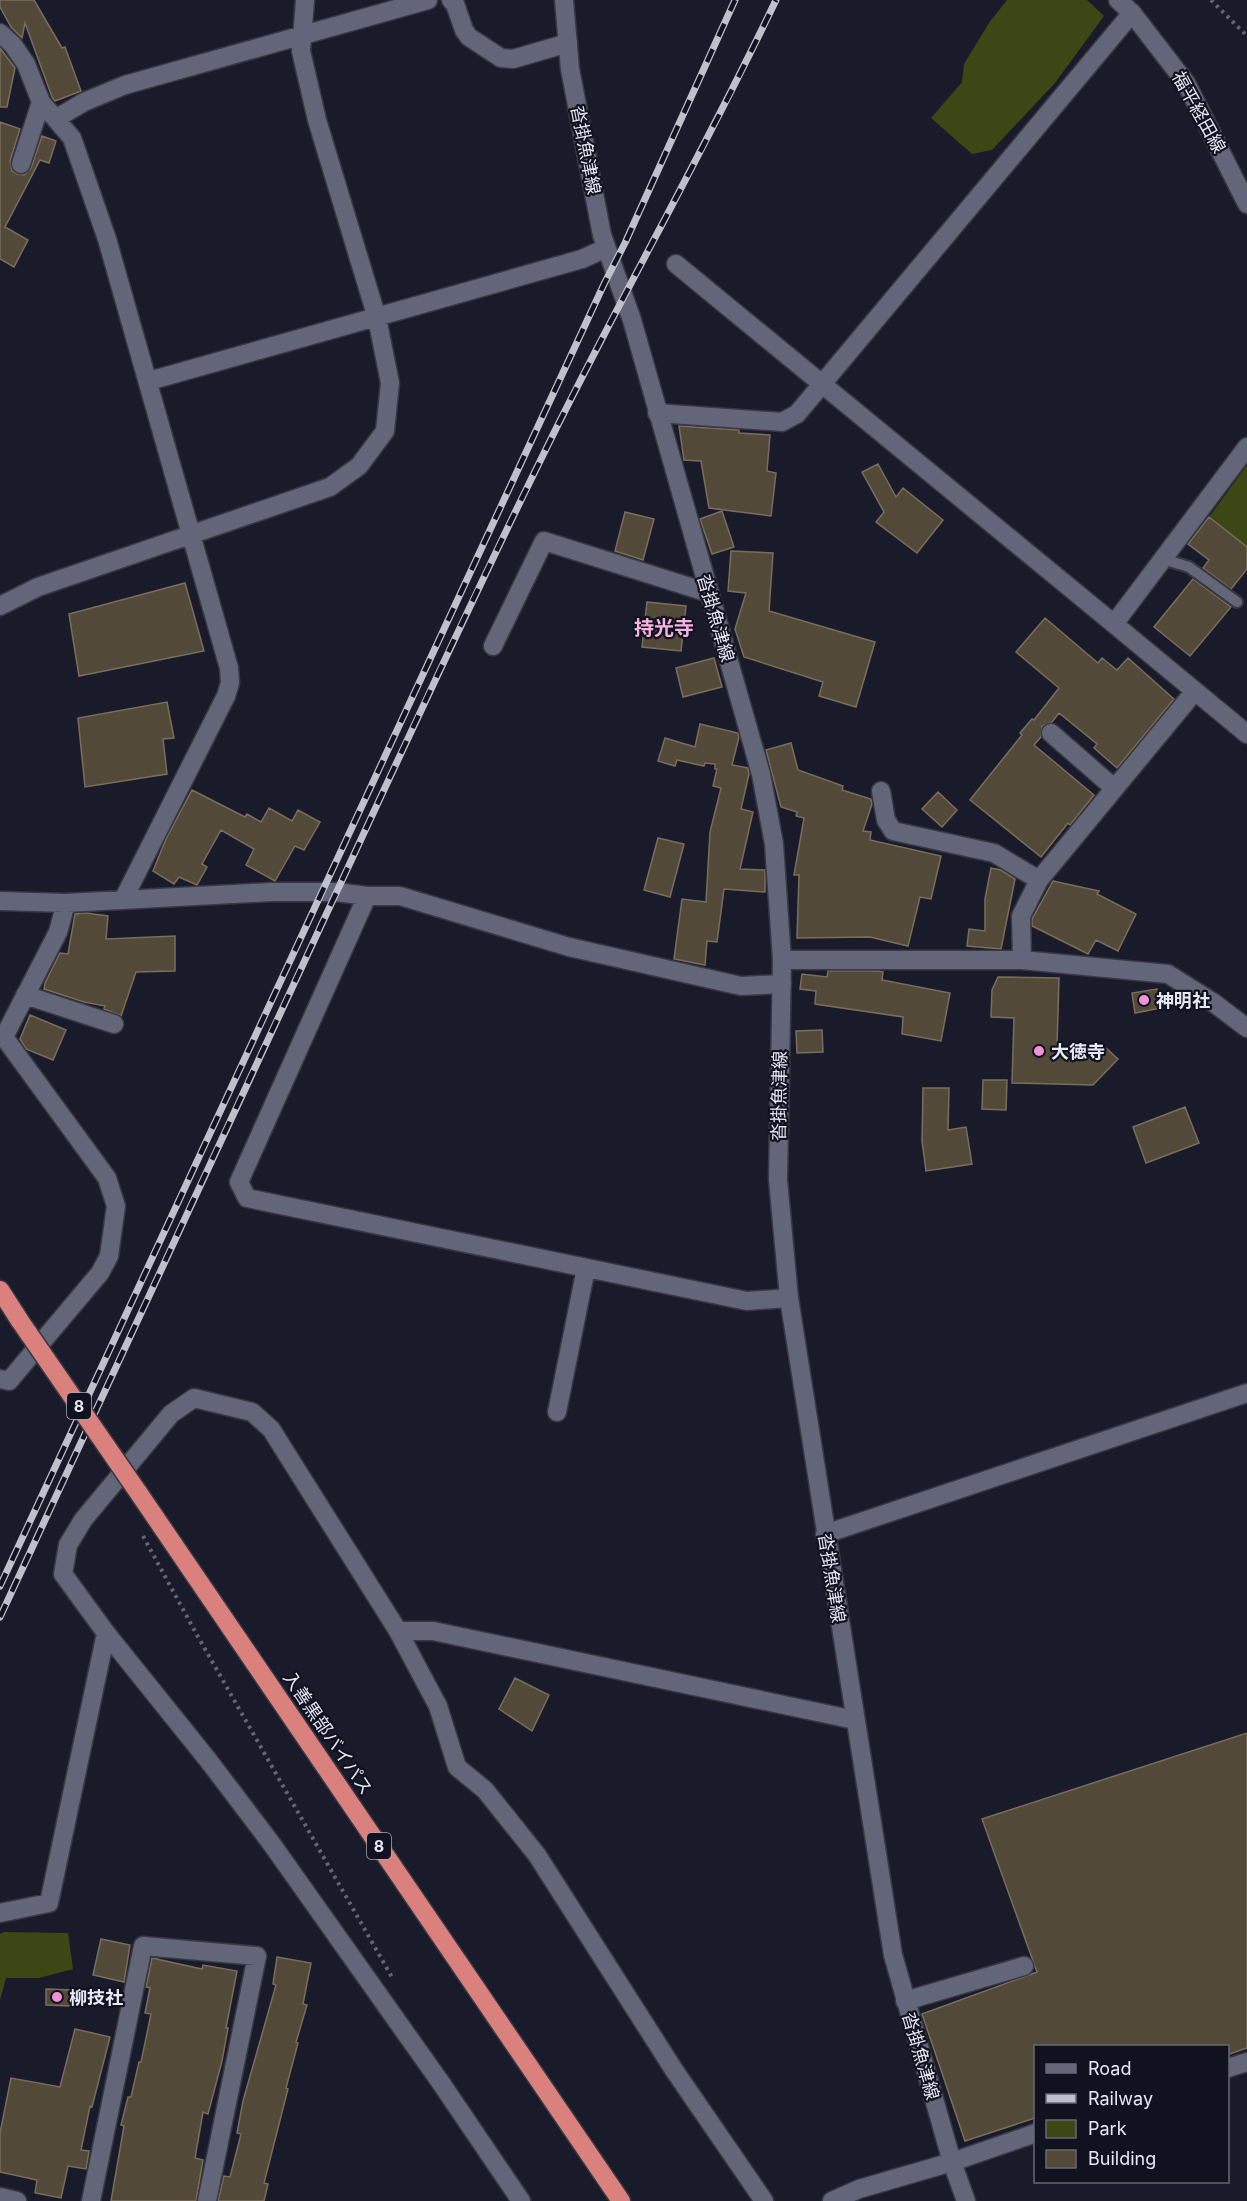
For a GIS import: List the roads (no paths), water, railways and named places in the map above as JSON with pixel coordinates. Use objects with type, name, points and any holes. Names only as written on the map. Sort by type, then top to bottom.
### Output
[{"type":"highway","name":"入善黒部バイパス","points":[[0,1290],[621,2201]]},
{"type":"street","points":[[0,606],[38,587],[330,487],[359,466],[385,431],[390,383],[377,318],[317,120],[301,51],[305,0]]},
{"type":"street","points":[[57,118],[84,102],[125,85],[428,0]]},
{"type":"street","points":[[451,0],[455,4],[464,30],[469,37],[501,58],[513,59],[568,43]]},
{"type":"street","name":"沓掛魚津線","points":[[564,0],[570,69],[602,235],[632,320],[761,774],[774,844],[782,960],[778,1180],[789,1298],[889,1931],[906,2001],[952,2162],[966,2201]]},
{"type":"street","name":"福平経田線","points":[[1118,0],[1132,14],[1186,83],[1247,204]]},
{"type":"street","points":[[657,413],[782,423],[797,414],[1132,14]]},
{"type":"street","points":[[0,33],[13,45],[26,64],[41,102],[72,138],[80,160],[107,239],[149,381],[190,534],[230,668],[230,683],[226,696],[123,900]]},
{"type":"street","points":[[21,164],[41,102]]},
{"type":"street","points":[[149,381],[582,259],[606,248]]},
{"type":"street","points":[[676,264],[1247,734]]},
{"type":"street","points":[[1114,624],[1247,447]]},
{"type":"street","points":[[493,646],[544,541],[709,593]]},
{"type":"street","points":[[1022,960],[1022,916],[1039,880],[1195,691]]},
{"type":"street","points":[[1051,733],[1114,788]]},
{"type":"street","points":[[881,791],[886,820],[893,831],[994,853],[1039,880]]},
{"type":"street","points":[[0,901],[66,903],[272,892],[336,892],[367,896],[400,896],[569,947],[741,986],[782,984]]},
{"type":"street","points":[[367,896],[239,1182],[247,1198],[747,1301],[789,1298]]},
{"type":"street","points":[[0,1379],[9,1381],[100,1273],[109,1256],[116,1206],[107,1178],[2,1034],[58,932],[66,903]]},
{"type":"street","points":[[782,960],[1022,960],[1168,974],[1214,1003],[1247,1028]]},
{"type":"street","points":[[25,995],[114,1024]]},
{"type":"street","points":[[558,1412],[586,1268]]},
{"type":"street","points":[[825,1534],[1247,1393]]},
{"type":"street","points":[[521,2201],[271,1843],[106,1633],[63,1574],[68,1545],[83,1520],[171,1414],[194,1398],[252,1412],[271,1429],[398,1631],[438,1706],[457,1767],[485,1790],[537,1855],[674,2070],[764,2201]]},
{"type":"street","points":[[398,1631],[433,1631],[855,1720]]},
{"type":"street","points":[[0,1913],[49,1903],[106,1633]]},
{"type":"street","points":[[91,2201],[143,1946],[257,1956],[207,2201]]},
{"type":"street","points":[[906,2001],[1024,1966]]},
{"type":"street","points":[[1229,2067],[1247,2061]]},
{"type":"street","points":[[832,2201],[859,2189],[952,2162],[1034,2133]]},
{"type":"street","points":[[0,2197],[17,2201]]},
{"type":"lane","points":[[1163,559],[1189,567],[1237,602]]},
{"type":"railway","points":[[0,1586],[625,243],[735,0]]},
{"type":"railway","points":[[0,1617],[493,559],[574,393],[720,113],[776,0]]},
{"type":"place","name":"神明社","points":[[1144,1000]]},
{"type":"place","name":"大徳寺","points":[[1039,1051]]},
{"type":"place","name":"柳技社","points":[[57,1997]]},
{"type":"district","name":"持光寺","points":[[664,628]]}]
